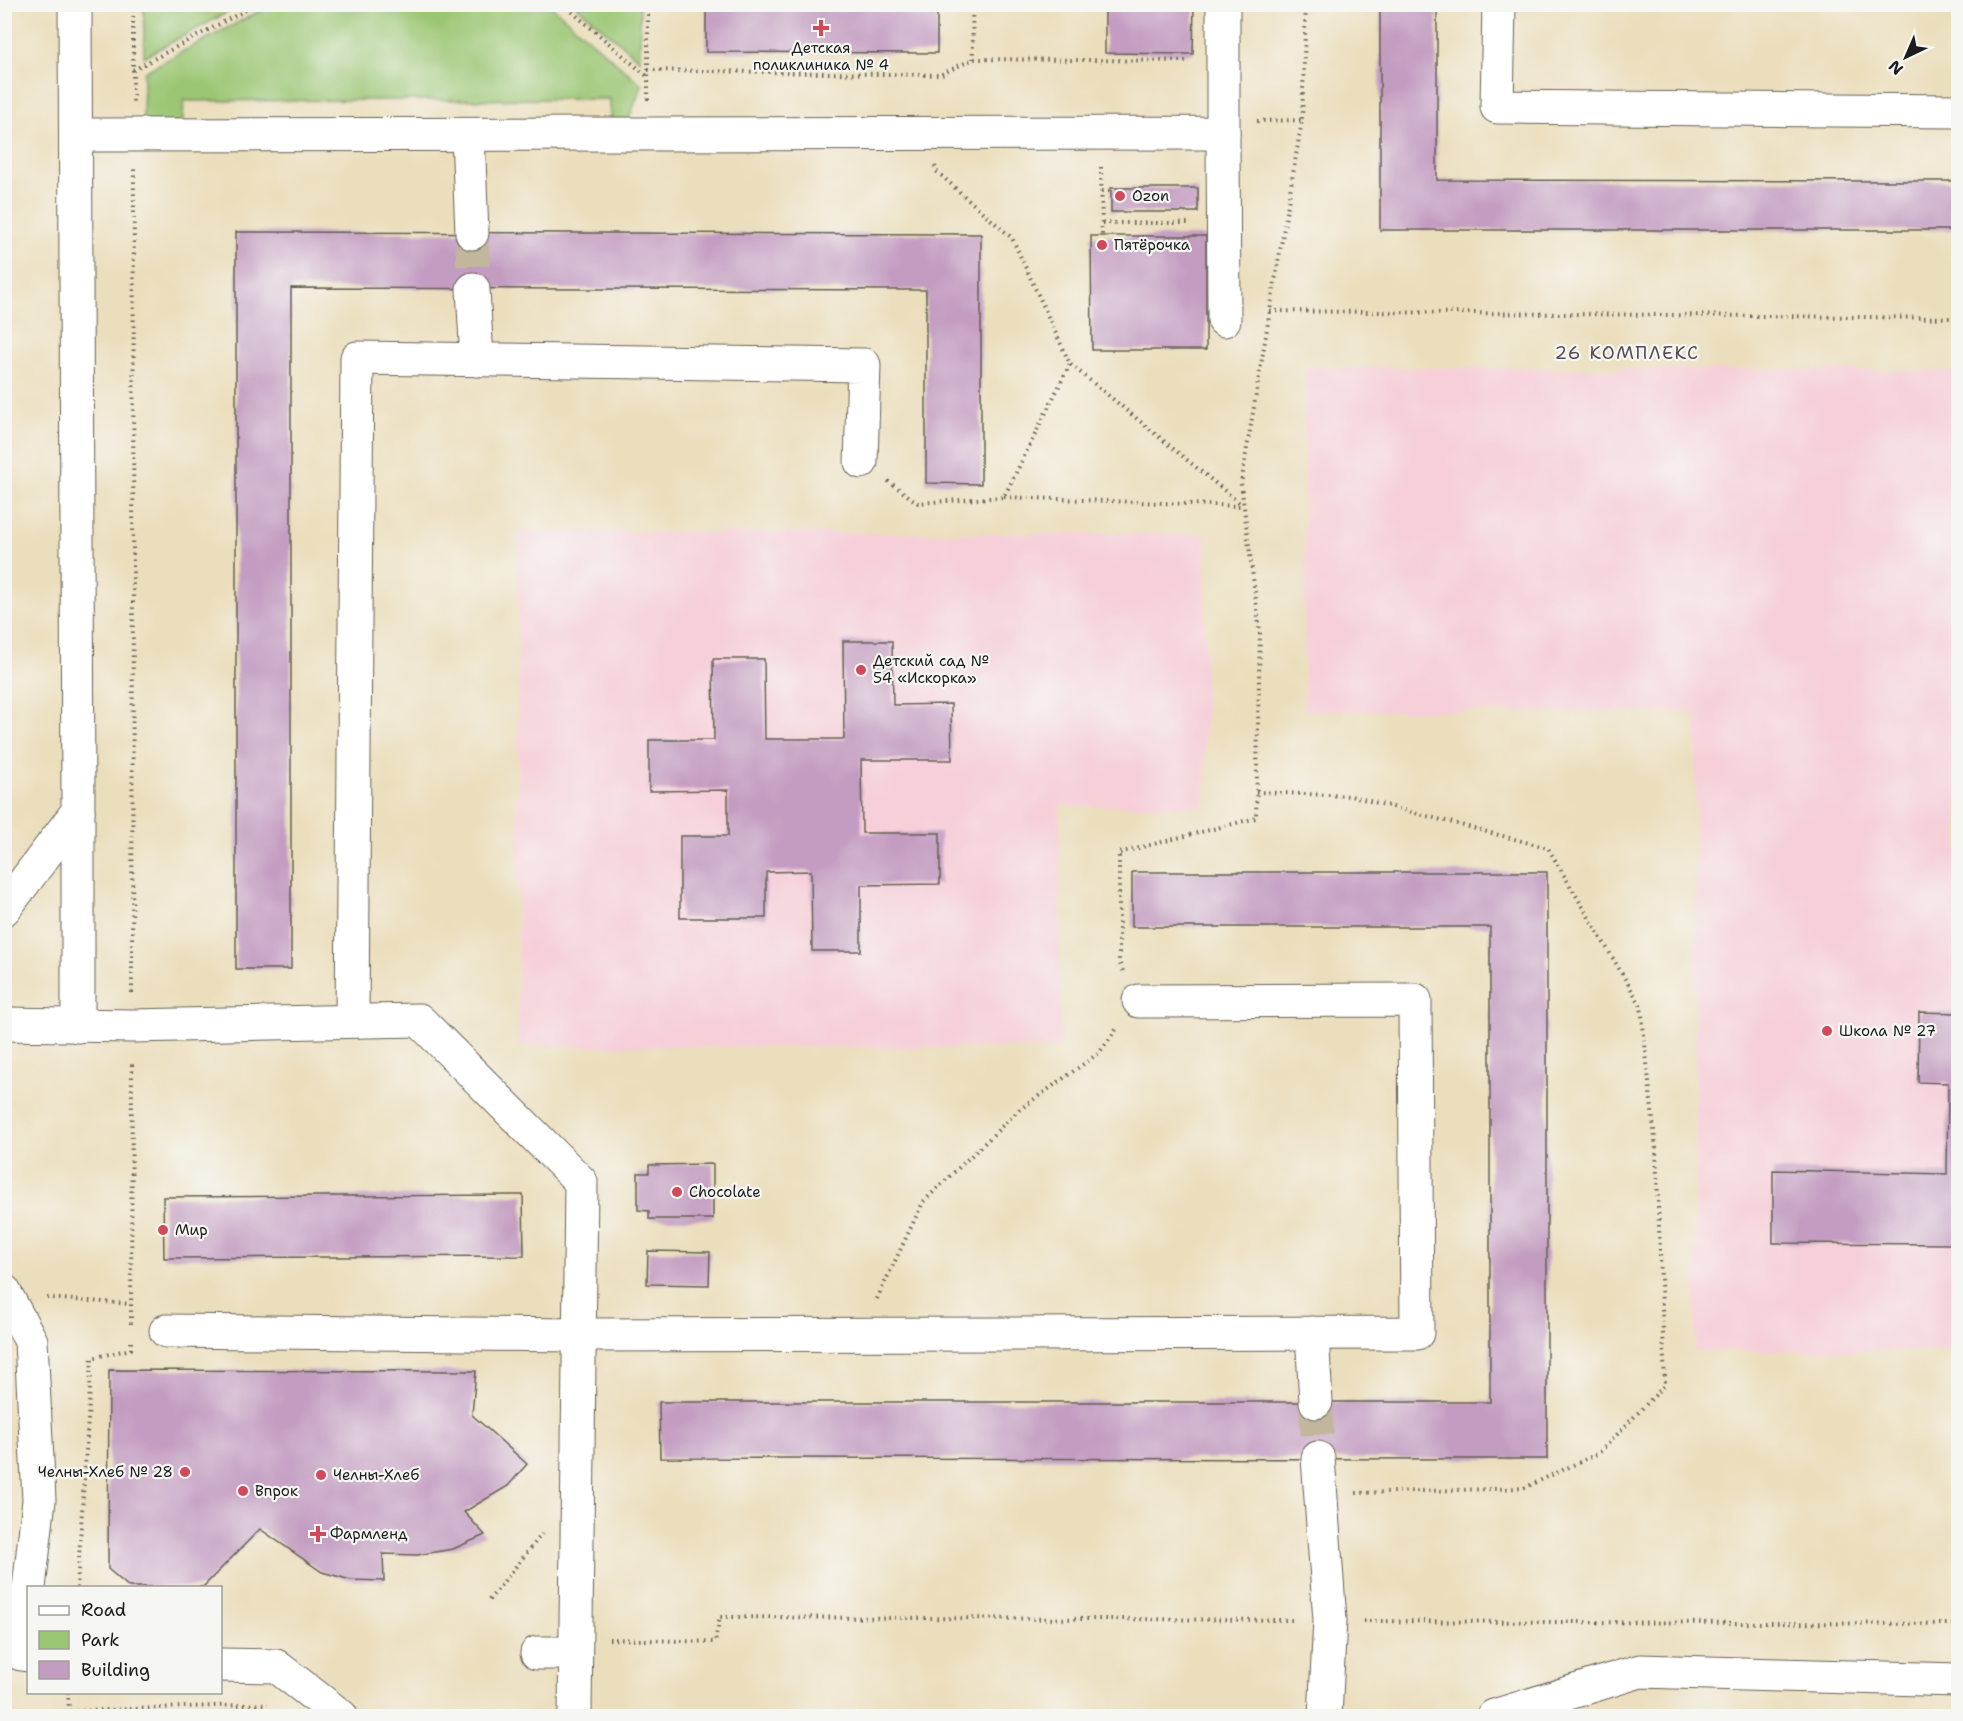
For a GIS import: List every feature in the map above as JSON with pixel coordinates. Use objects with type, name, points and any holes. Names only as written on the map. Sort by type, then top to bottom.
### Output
[{"type":"street","points":[[75,4],[78,1026]]},
{"type":"street","points":[[1223,4],[1224,320]]},
{"type":"street","points":[[1498,4],[1497,106],[1959,111]]},
{"type":"street","points":[[76,135],[1101,133],[1223,127]]},
{"type":"street","points":[[468,135],[472,233]]},
{"type":"street","points":[[473,289],[477,360]]},
{"type":"street","points":[[352,1020],[357,358],[864,365],[861,462]]},
{"type":"street","points":[[4,909],[78,811]]},
{"type":"street","points":[[166,1331],[580,1335],[1417,1333],[1415,1000],[1139,1001]]},
{"type":"street","points":[[4,1024],[78,1026],[419,1020],[581,1182],[575,1716]]},
{"type":"street","points":[[6,1293],[31,1341],[39,1500],[29,1586]]},
{"type":"street","points":[[1312,1333],[1316,1402]]},
{"type":"street","points":[[1318,1458],[1330,1620],[1325,1716]]},
{"type":"street","points":[[27,1605],[21,1654],[27,1655]]},
{"type":"street","points":[[537,1653],[575,1646]]},
{"type":"street","points":[[222,1665],[276,1666],[341,1716]]},
{"type":"street","points":[[1494,1716],[1641,1671],[1959,1680]]},
{"type":"path","points":[[133,4],[133,110]]},
{"type":"path","points":[[133,70],[256,4]]},
{"type":"path","points":[[563,4],[648,77]]},
{"type":"path","points":[[647,134],[648,4]]},
{"type":"path","points":[[972,4],[973,58]]},
{"type":"path","points":[[860,1335],[923,1202],[1019,1110],[1099,1053],[1139,1001],[1119,962],[1119,853],[1256,818],[1260,632],[1242,506],[1241,484],[1302,120],[1306,4]]},
{"type":"path","points":[[1155,53],[1155,61]]},
{"type":"path","points":[[648,70],[940,75],[973,58],[1224,60]]},
{"type":"path","points":[[1223,127],[1302,120]]},
{"type":"path","points":[[1101,133],[1102,236]]},
{"type":"path","points":[[928,134],[936,171],[1012,238],[1070,364],[1242,506]]},
{"type":"path","points":[[132,999],[134,160]]},
{"type":"path","points":[[1101,191],[1111,191]]},
{"type":"path","points":[[1102,223],[1198,223]]},
{"type":"path","points":[[1270,311],[1959,318]]},
{"type":"path","points":[[1004,497],[1070,364]]},
{"type":"path","points":[[861,462],[918,503],[1004,497],[1242,506]]},
{"type":"path","points":[[1256,792],[1351,796],[1548,848],[1641,1006],[1656,1149],[1665,1385],[1599,1453],[1524,1488],[1321,1494]]},
{"type":"path","points":[[131,1327],[132,1054]]},
{"type":"path","points":[[6,1293],[131,1305]]},
{"type":"path","points":[[76,1586],[92,1358],[131,1349],[131,1338]]},
{"type":"path","points":[[489,1600],[578,1489]]},
{"type":"path","points":[[575,1646],[715,1642],[720,1617],[1959,1624]]},
{"type":"path","points":[[4,1710],[69,1711],[276,1704],[276,1666]]},
{"type":"path","points":[[68,1694],[69,1711]]},
{"type":"shaded area","name":"Школа № 27","points":[[1305,367],[1958,371],[1958,1351],[1695,1351],[1696,712],[1304,711]]},
{"type":"shaded area","name":"Детский сад № 54 «Искорка»","points":[[518,532],[1205,534],[1205,807],[1060,806],[1060,1048],[518,1046]]},
{"type":"green space","points":[[144,4],[241,5],[144,57]]},
{"type":"green space","points":[[271,5],[550,5],[642,85],[626,126],[611,128],[610,99],[184,101],[182,129],[143,128],[144,72]]},
{"type":"green space","points":[[575,5],[640,5],[640,60]]},
{"type":"building","name":"Детская поликлиника № 4","points":[[706,4],[937,4],[937,53],[706,52]]},
{"type":"building","points":[[1105,4],[1194,4],[1193,54],[1105,53]]},
{"type":"building","points":[[1380,4],[1437,4],[1437,180],[1958,181],[1958,230],[1380,230]]},
{"type":"building","points":[[1111,188],[1198,188],[1198,212],[1111,212]]},
{"type":"building","points":[[236,232],[981,234],[981,484],[926,483],[926,290],[291,288],[291,969],[236,969]]},
{"type":"building","points":[[1091,236],[1206,236],[1206,350],[1092,350]]},
{"type":"building","points":[[843,641],[892,641],[893,705],[951,704],[952,760],[861,760],[862,833],[940,833],[940,884],[861,885],[861,951],[812,951],[811,871],[766,872],[766,918],[680,918],[680,836],[728,836],[728,790],[649,791],[649,740],[714,740],[713,659],[764,659],[765,739],[844,739]]},
{"type":"building","points":[[1132,872],[1547,872],[1547,1459],[660,1458],[659,1402],[1490,1402],[1490,927],[1132,927]]},
{"type":"building","points":[[1919,1012],[1958,1013],[1958,1244],[1773,1243],[1773,1170],[1947,1174],[1948,1083],[1918,1082]]},
{"type":"building","points":[[713,1164],[713,1219],[649,1219],[649,1211],[638,1210],[638,1173],[649,1173],[649,1165]]},
{"type":"building","points":[[523,1195],[524,1256],[164,1258],[163,1197]]},
{"type":"building","points":[[648,1251],[710,1252],[709,1285],[647,1284]]},
{"type":"building","name":"Челны-Хлеб","points":[[109,1370],[476,1371],[472,1415],[527,1464],[508,1486],[464,1512],[485,1535],[453,1549],[417,1555],[383,1554],[384,1581],[351,1580],[322,1572],[260,1529],[204,1586],[128,1586],[108,1569]]},
{"type":"tunnel","points":[[472,233],[473,289]]},
{"type":"tunnel","points":[[1316,1402],[1318,1458]]},
{"type":"place","name":"Детская поликлиника № 4","points":[[821,28]]},
{"type":"place","name":"Ozon","points":[[1120,196]]},
{"type":"place","name":"Пятёрочка","points":[[1102,245]]},
{"type":"place","name":"Детский сад № 54 «Искорка»","points":[[861,670]]},
{"type":"place","name":"Школа № 27","points":[[1827,1031]]},
{"type":"place","name":"Chocolate","points":[[677,1192]]},
{"type":"place","name":"Мир","points":[[163,1230]]},
{"type":"place","name":"Челны-Хлеб № 28","points":[[185,1472]]},
{"type":"place","name":"Челны-Хлеб","points":[[321,1475]]},
{"type":"place","name":"Впрок","points":[[243,1491]]},
{"type":"place","name":"Фармленд","points":[[318,1534]]},
{"type":"district","name":"26 КОМПЛЕКС","points":[[1627,353]]}]
